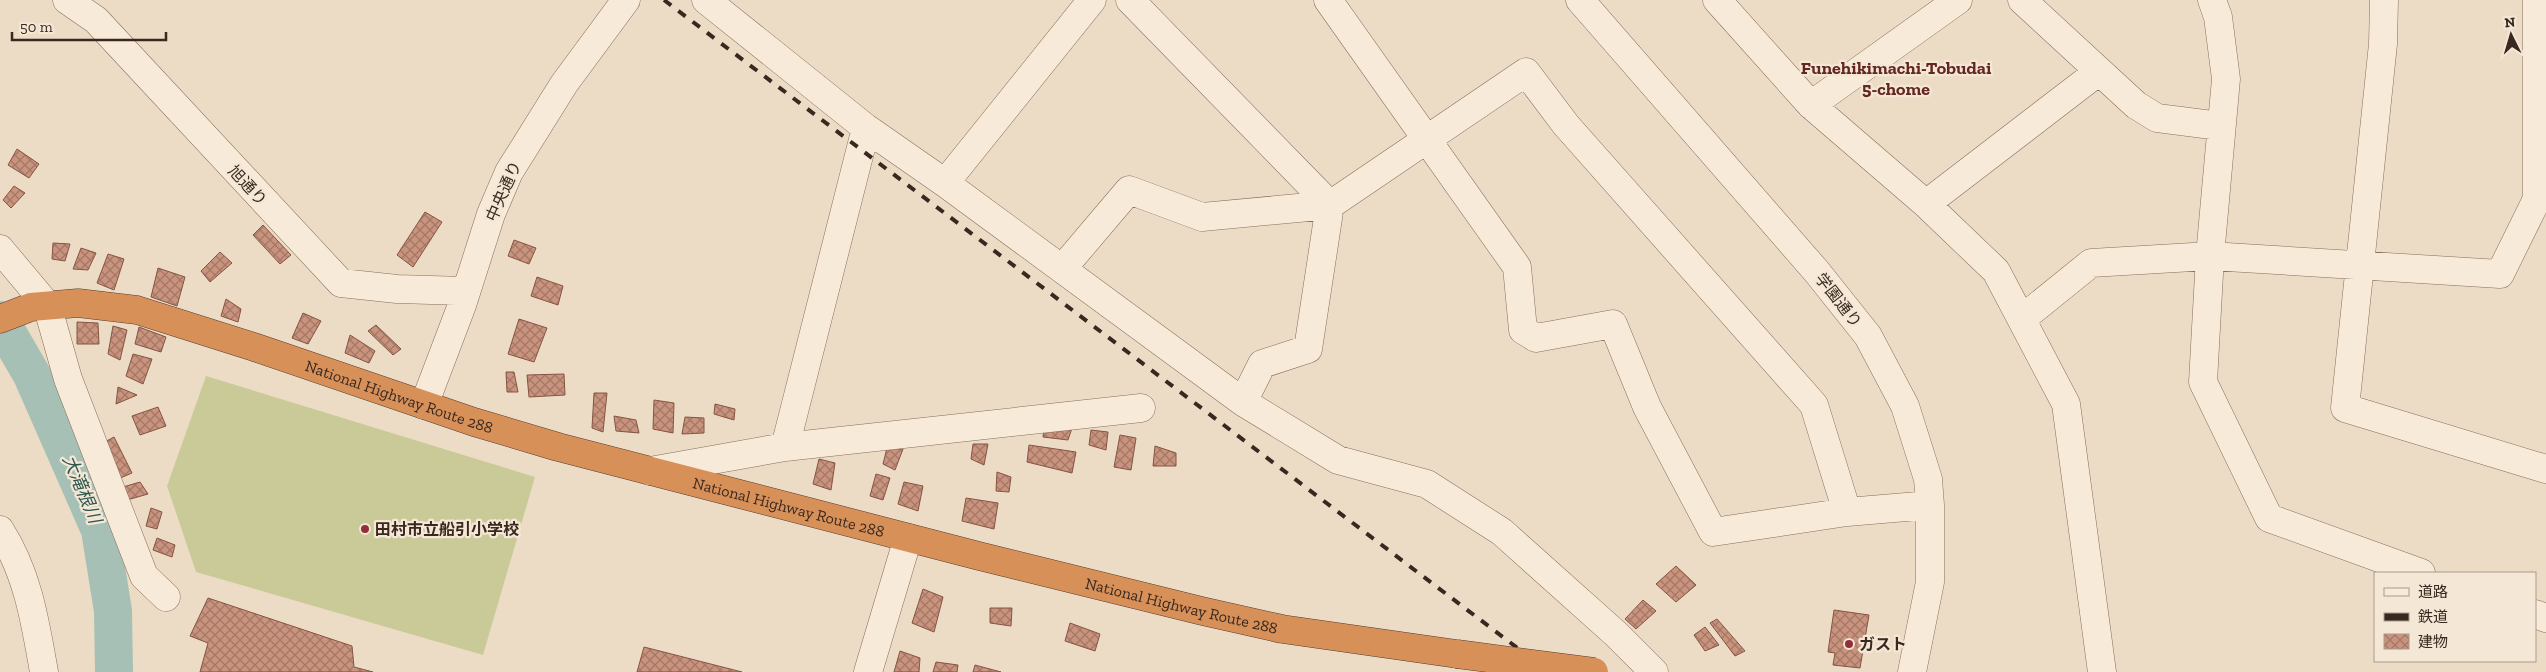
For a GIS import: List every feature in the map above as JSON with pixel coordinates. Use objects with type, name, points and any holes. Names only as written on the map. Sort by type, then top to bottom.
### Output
[{"type":"highway","name":"National Highway Route 288","points":[[0,319],[39,306],[78,302],[136,310],[227,338],[493,428],[908,538],[1202,611],[1282,629],[1594,672]]},
{"type":"street","name":"旭通り","points":[[67,0],[96,20],[341,283],[397,289],[465,291]]},
{"type":"street","name":"中央通り","points":[[424,405],[441,363],[491,214],[509,172],[564,84],[626,0]]},
{"type":"street","points":[[706,0],[866,128],[1243,402],[1338,460],[1427,484],[1502,532],[1616,634],[1654,672]]},
{"type":"street","points":[[945,184],[1092,0]]},
{"type":"street","points":[[1130,0],[1330,205]]},
{"type":"street","points":[[1328,0],[1517,267],[1524,330],[1536,338],[1613,324],[1647,407],[1713,532],[1846,512],[1930,505]]},
{"type":"street","name":"学園通り","points":[[1580,0],[1817,272],[1868,336],[1905,406],[1928,479],[1930,505],[1930,582],[1912,672]]},
{"type":"street","points":[[1811,105],[1958,0]]},
{"type":"street","points":[[2022,0],[2098,72],[2136,105],[2156,118],[2220,126]]},
{"type":"street","points":[[2212,0],[2218,17],[2226,79],[2220,126],[2210,256],[2203,382],[2268,518],[2418,572]]},
{"type":"street","points":[[2384,0],[2383,44],[2345,408],[2546,470]]},
{"type":"street","points":[[2023,318],[2092,263],[2210,256],[2500,274],[2537,199],[2537,0]]},
{"type":"street","points":[[1720,1],[1811,105],[1926,204],[1996,271],[2023,318],[2066,404],[2102,672]]},
{"type":"street","points":[[1062,269],[1129,190],[1202,217],[1330,205],[1427,141],[1526,72],[1566,125],[1814,405],[1846,512]]},
{"type":"street","points":[[1926,204],[2098,72]]},
{"type":"street","points":[[785,447],[866,128]]},
{"type":"street","points":[[1243,402],[1262,364],[1308,349],[1330,205]]},
{"type":"street","points":[[0,249],[39,306],[144,576],[166,597]]},
{"type":"street","points":[[650,470],[785,447],[1141,408]]},
{"type":"street","points":[[0,530],[15,554],[26,588],[44,672]]},
{"type":"street","points":[[868,672],[908,538]]},
{"type":"green space","name":"田村市立船引小学校","points":[[206,376],[535,477],[483,655],[196,572],[167,486]]},
{"type":"building","points":[[17,149],[39,164],[29,178],[8,165]]},
{"type":"building","points":[[14,186],[25,193],[11,208],[3,200]]},
{"type":"building","points":[[425,212],[442,222],[413,267],[397,255]]},
{"type":"building","points":[[263,225],[291,255],[280,264],[253,235]]},
{"type":"building","points":[[514,240],[536,248],[529,264],[508,256]]},
{"type":"building","points":[[53,243],[70,244],[65,261],[52,259]]},
{"type":"building","points":[[81,248],[96,253],[88,270],[73,269]]},
{"type":"building","points":[[220,252],[232,263],[210,282],[201,271]]},
{"type":"building","points":[[108,254],[124,259],[114,290],[97,283]]},
{"type":"building","points":[[158,268],[185,277],[177,306],[151,297]]},
{"type":"building","points":[[537,277],[563,286],[558,305],[531,296]]},
{"type":"building","points":[[226,299],[241,309],[238,322],[221,316]]},
{"type":"building","points":[[303,313],[321,321],[308,344],[292,338]]},
{"type":"building","points":[[519,319],[547,328],[534,362],[508,354]]},
{"type":"building","points":[[77,322],[98,323],[99,344],[77,344]]},
{"type":"building","points":[[376,325],[401,349],[393,355],[368,331]]},
{"type":"building","points":[[113,326],[127,330],[120,360],[108,354]]},
{"type":"building","points":[[139,327],[166,337],[161,352],[135,344]]},
{"type":"building","points":[[350,335],[375,351],[369,363],[345,353]]},
{"type":"building","points":[[133,354],[152,359],[143,384],[126,376]]},
{"type":"building","points":[[506,372],[514,372],[518,392],[507,392]]},
{"type":"building","points":[[564,374],[565,395],[529,397],[527,375]]},
{"type":"building","points":[[118,387],[137,395],[116,404]]},
{"type":"building","points":[[594,393],[607,393],[603,432],[592,428]]},
{"type":"building","points":[[654,400],[674,403],[673,433],[653,429]]},
{"type":"building","points":[[715,404],[735,409],[734,420],[714,414]]},
{"type":"building","points":[[158,407],[166,426],[140,435],[132,416]]},
{"type":"building","points":[[614,416],[636,420],[639,433],[616,431]]},
{"type":"building","points":[[685,417],[704,418],[704,433],[682,434]]},
{"type":"building","points":[[1072,428],[1068,440],[1043,437],[1044,429]]},
{"type":"building","points":[[1091,430],[1108,432],[1106,450],[1089,445]]},
{"type":"building","points":[[1120,435],[1136,438],[1131,470],[1114,467]]},
{"type":"building","points":[[114,437],[132,473],[118,479],[101,444]]},
{"type":"building","points":[[973,444],[988,444],[984,465],[971,459]]},
{"type":"building","points":[[1029,445],[1076,452],[1072,473],[1027,462]]},
{"type":"building","points":[[1155,446],[1176,453],[1176,466],[1153,466]]},
{"type":"building","points":[[887,448],[903,449],[895,470],[883,464]]},
{"type":"building","points":[[819,459],[835,463],[831,490],[813,484]]},
{"type":"building","points":[[997,472],[1011,477],[1009,492],[996,491]]},
{"type":"building","points":[[876,474],[890,478],[883,500],[870,496]]},
{"type":"building","points":[[140,482],[148,494],[127,500],[123,487]]},
{"type":"building","points":[[904,482],[923,486],[918,511],[898,504]]},
{"type":"building","points":[[966,498],[998,503],[994,529],[962,521]]},
{"type":"building","points":[[151,508],[162,512],[157,529],[146,526]]},
{"type":"building","points":[[157,538],[175,545],[172,557],[153,550]]},
{"type":"building","points":[[1676,566],[1696,585],[1676,602],[1656,584]]},
{"type":"building","points":[[923,589],[943,597],[934,632],[912,623]]},
{"type":"building","points":[[208,598],[352,646],[354,667],[373,672],[200,672],[208,643],[190,636]]},
{"type":"building","points":[[1643,600],[1656,611],[1636,629],[1625,619]]},
{"type":"building","points":[[990,608],[1012,608],[1011,626],[990,623]]},
{"type":"building","points":[[1834,610],[1869,615],[1860,668],[1833,665],[1835,653],[1828,652]]},
{"type":"building","points":[[1717,619],[1745,651],[1735,656],[1710,623]]},
{"type":"building","points":[[1070,623],[1100,634],[1095,651],[1065,641]]},
{"type":"building","points":[[1705,627],[1719,645],[1705,651],[1694,635]]},
{"type":"building","points":[[644,647],[742,672],[637,672]]},
{"type":"building","points":[[900,651],[920,658],[919,672],[894,672]]},
{"type":"building","points":[[936,662],[958,665],[957,672],[933,672]]},
{"type":"building","points":[[975,665],[1001,672],[973,672]]},
{"type":"waterway","name":"大滝根川","points":[[0,320],[32,375],[100,530],[113,611],[114,672]]},
{"type":"railway","points":[[664,0],[1549,672]]},
{"type":"place","name":"田村市立船引小学校","points":[[365,529]]},
{"type":"place","name":"ガスト","points":[[1849,644]]},
{"type":"district","name":"Funehikimachi-Tobudai 5-chome","points":[[1896,78]]}]
